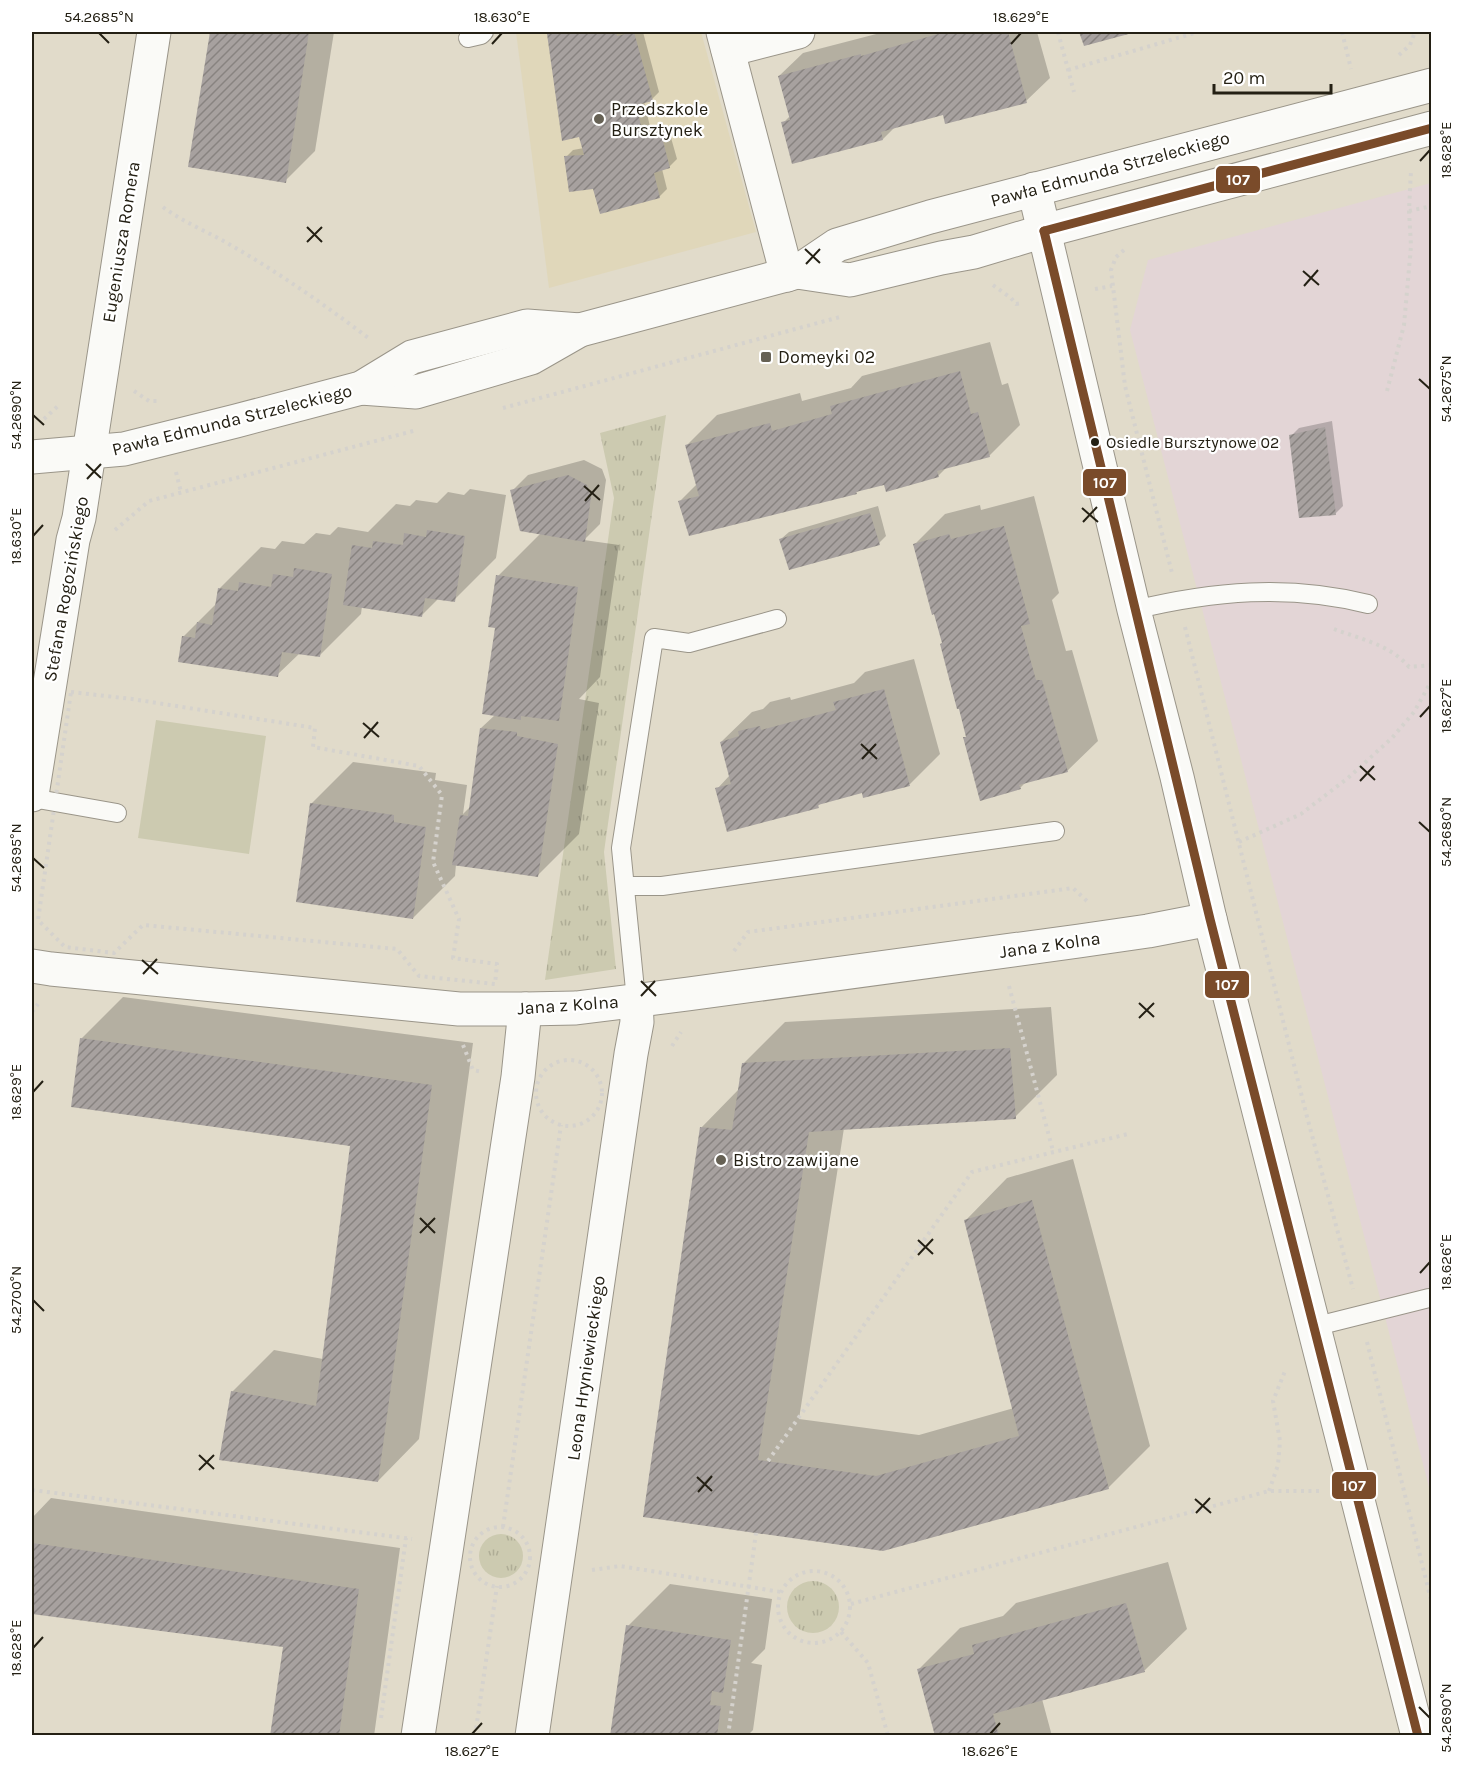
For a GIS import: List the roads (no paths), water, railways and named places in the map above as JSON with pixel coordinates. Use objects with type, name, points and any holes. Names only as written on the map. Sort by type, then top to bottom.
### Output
[{"type":"street","name":"Eugeniusza Romera","points":[[88,453],[154,32]]},
{"type":"street","points":[[792,273],[725,41],[798,32]]},
{"type":"street","name":"Pawła Edmunda Strzeleckiego","points":[[32,457],[124,449],[361,388],[416,392],[531,358],[580,330],[792,273],[837,245],[930,217],[1431,85]]},
{"type":"street","name":"Pawła Edmunda Strzeleckiego","points":[[792,273],[850,280],[974,252],[1044,231],[1431,128]]},
{"type":"street","points":[[1034,189],[1210,919],[1418,1736]]},
{"type":"street","name":"Stefana Rogozińskiego","points":[[39,798],[73,540],[79,518],[88,453]]},
{"type":"street","name":"Jana z Kolna","points":[[32,966],[459,1009],[515,997],[576,1008],[1125,934],[1210,919]]},
{"type":"street","points":[[418,1736],[519,1077],[515,997]]},
{"type":"street","name":"Leona Hryniewieckiego","points":[[532,1736],[544,1562],[637,1022],[636,1000]]},
{"type":"lane","points":[[1134,610],[1178,599],[1238,592],[1279,592],[1341,597],[1368,604]]},
{"type":"lane","points":[[636,1000],[621,848],[654,638],[688,644],[777,619]]},
{"type":"lane","points":[[39,798],[117,813]]},
{"type":"lane","points":[[626,886],[662,886],[1055,831]]},
{"type":"lane","points":[[1313,1327],[1429,1298]]},
{"type":"place","name":"Przedszkole Bursztynek","points":[[599,119]]},
{"type":"place","name":"Domeyki 02","points":[[766,357]]},
{"type":"place","name":"Osiedle Bursztynowe 02","points":[[1095,442]]},
{"type":"place","name":"Bistro zawijane","points":[[721,1160]]}]
